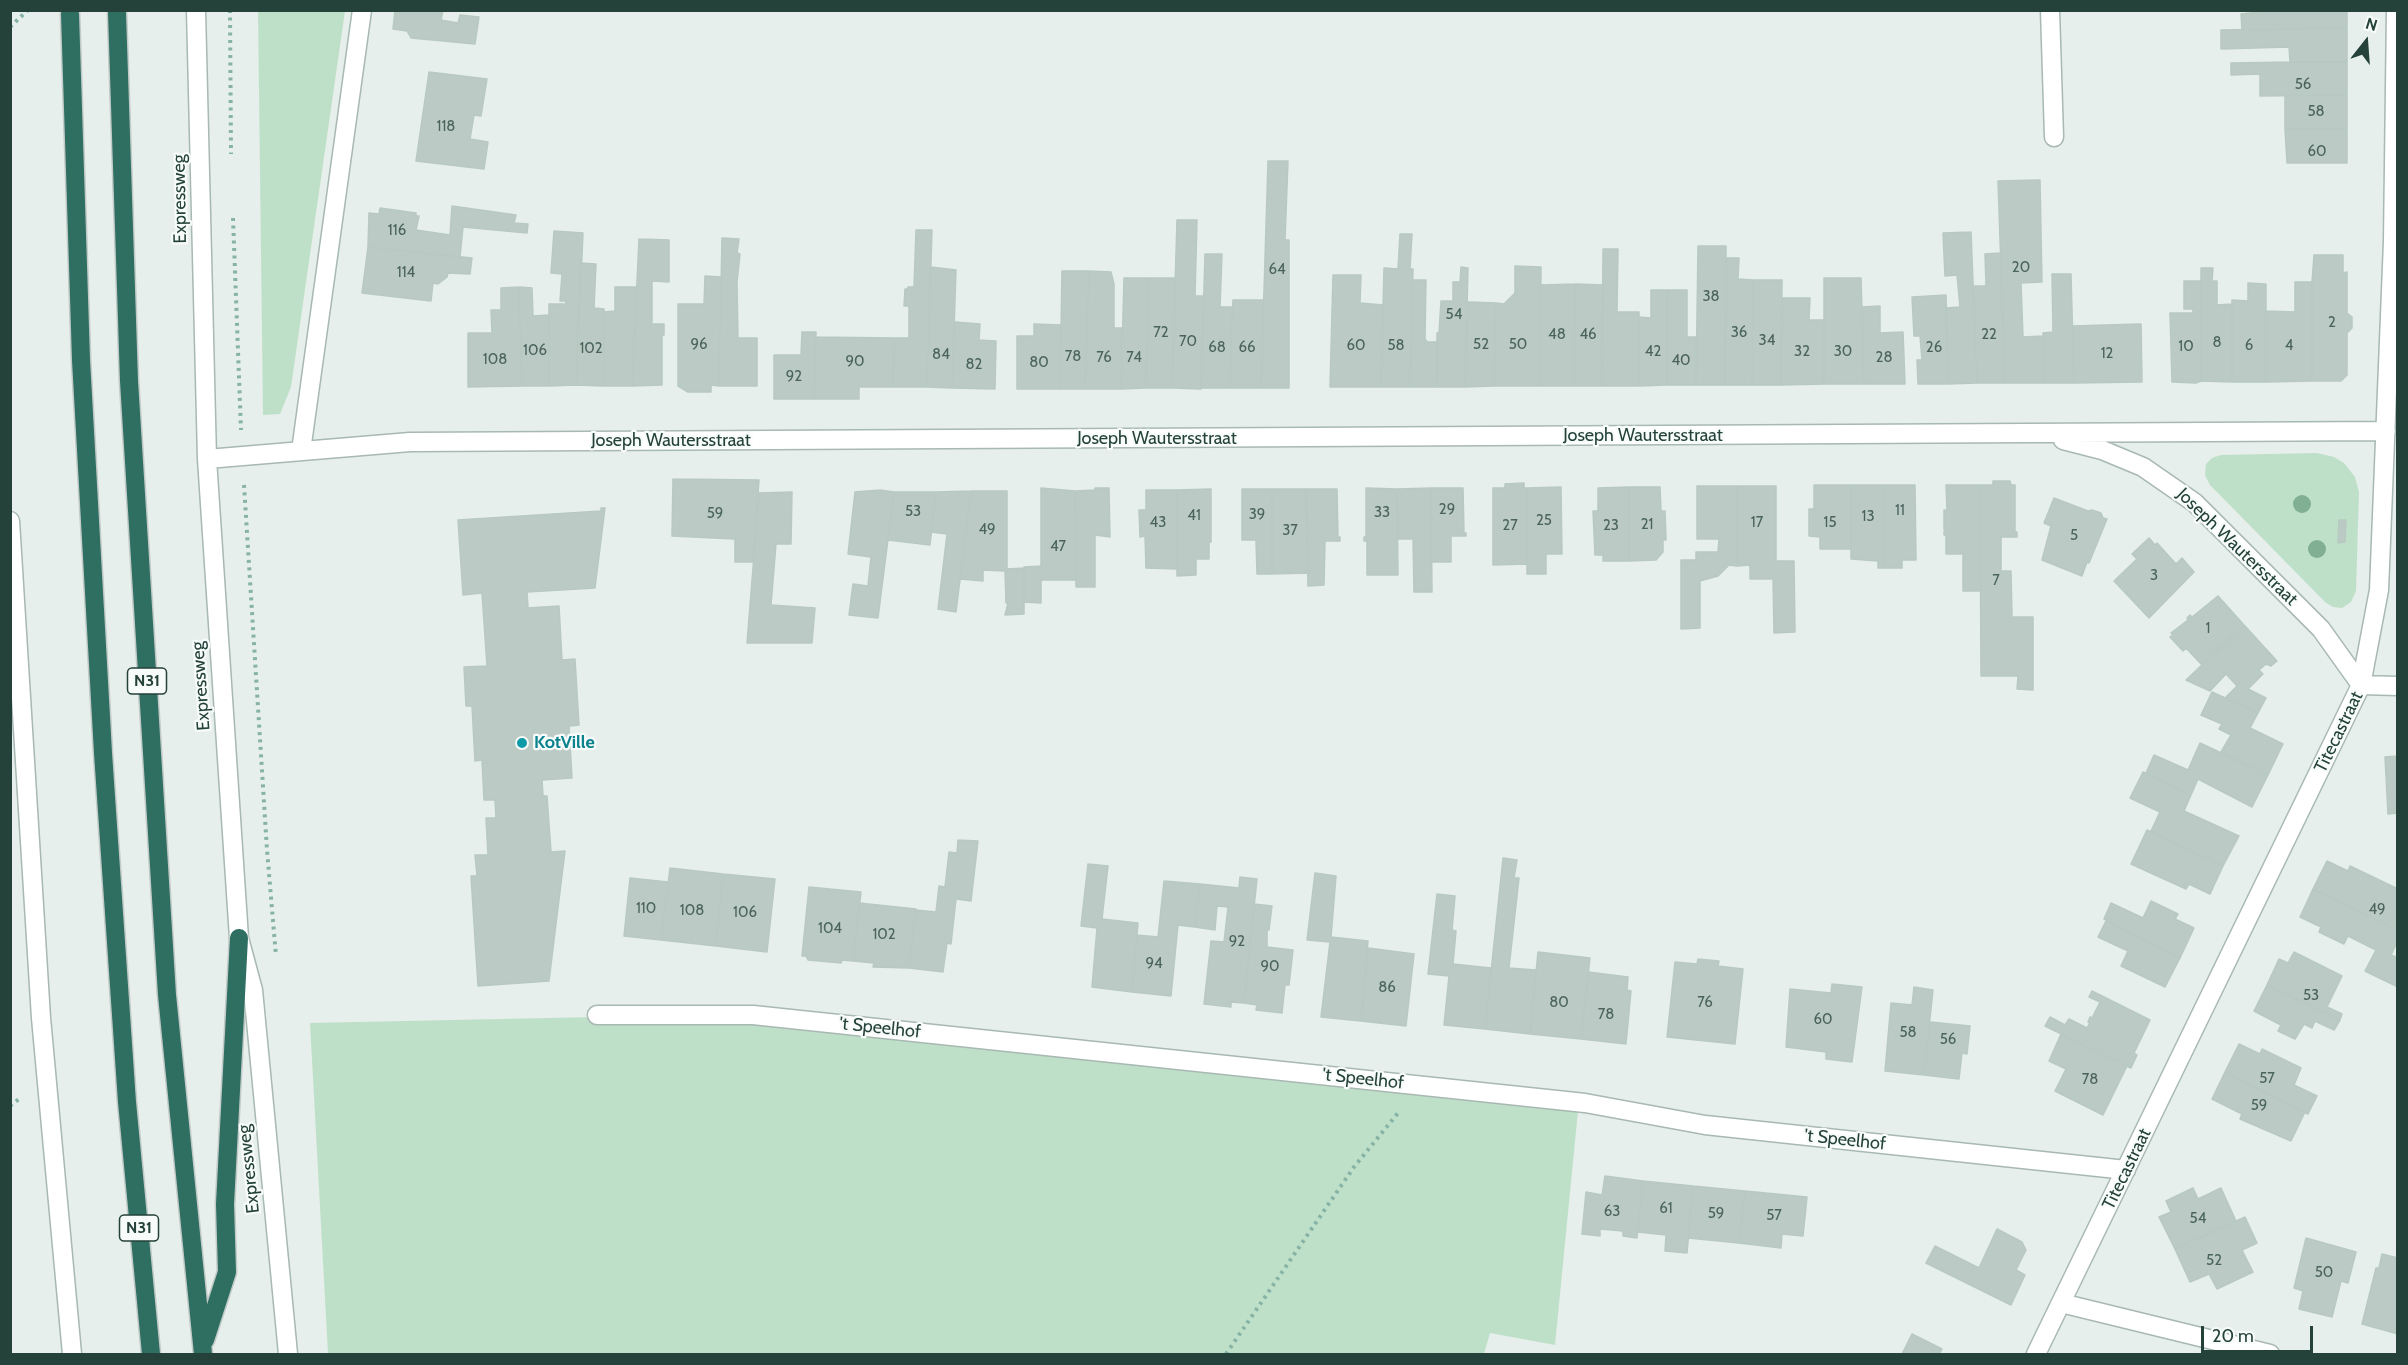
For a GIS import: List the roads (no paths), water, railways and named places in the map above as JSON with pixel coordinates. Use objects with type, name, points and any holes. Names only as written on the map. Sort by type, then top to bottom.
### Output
[{"type":"highway","name":"N31","points":[[117,13],[129,381],[167,995],[203,1351]]},
{"type":"highway","name":"N31","points":[[70,14],[81,360],[103,753],[127,1102],[151,1354]]},
{"type":"highway","points":[[203,1351],[227,1272],[225,1204],[239,938]]},
{"type":"street","name":"Expressweg","points":[[196,10],[207,459],[239,938],[252,990],[288,1354]]},
{"type":"street","points":[[301,451],[362,10]]},
{"type":"street","points":[[2050,10],[2054,137]]},
{"type":"street","name":"Titecastraat","points":[[2036,1354],[2361,686],[2379,590],[2393,230],[2396,10]]},
{"type":"street","name":"Joseph Wautersstraat","points":[[207,459],[410,442],[2386,432]]},
{"type":"street","name":"Joseph Wautersstraat","points":[[2013,434],[2061,440],[2102,450],[2143,467],[2175,488],[2214,521],[2321,629],[2361,686]]},
{"type":"street","points":[[10,520],[41,1018],[72,1354]]},
{"type":"street","points":[[2361,686],[2397,686]]},
{"type":"street","name":"'t Speelhof","points":[[597,1015],[753,1015],[1585,1103],[1705,1125],[2126,1170]]},
{"type":"street","points":[[2061,1303],[2270,1354]]},
{"type":"place","name":"KotVille","points":[[522,743]]}]
